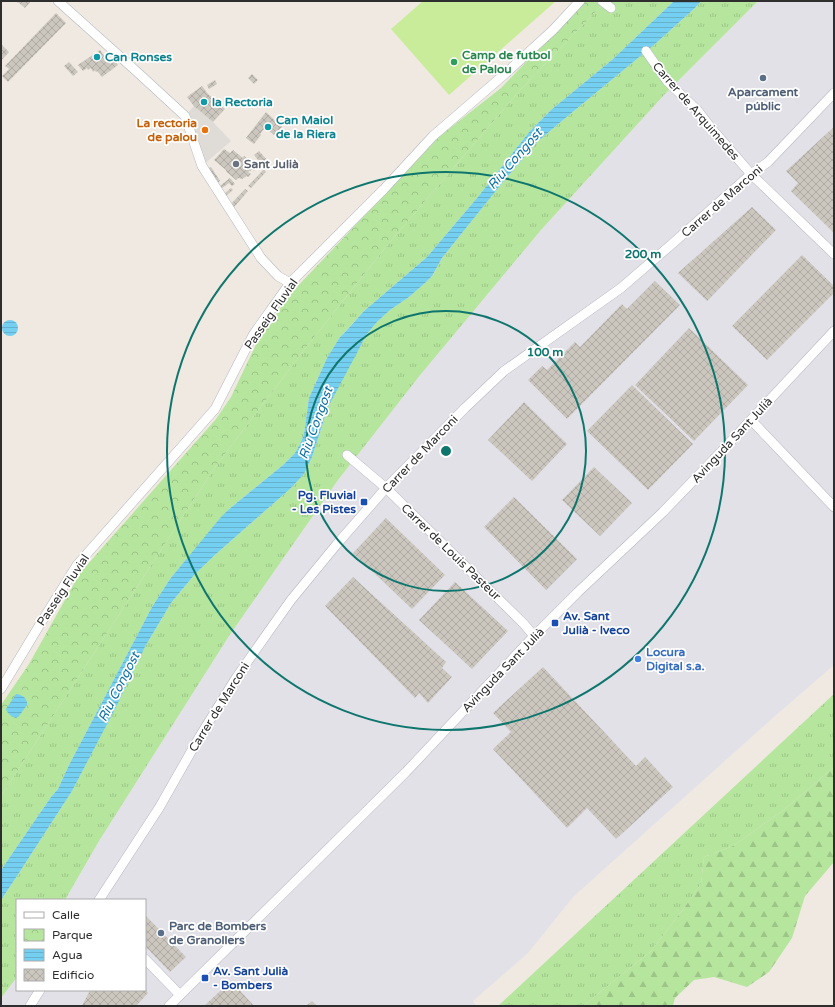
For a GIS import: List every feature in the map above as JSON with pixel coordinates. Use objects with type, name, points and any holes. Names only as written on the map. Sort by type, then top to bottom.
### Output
[{"type":"street","points":[[58,1],[185,116],[202,166],[261,258],[278,276],[290,283]]},
{"type":"street","name":"Passeig Fluvial","points":[[1,689],[78,565],[215,408],[253,335],[290,283],[384,189],[433,136],[512,68],[553,30],[580,1]]},
{"type":"street","points":[[602,1],[610,8]]},
{"type":"street","name":"Carrer de Arquimedes","points":[[646,51],[667,81],[698,111],[750,174],[834,254]]},
{"type":"street","name":"Carrer de Marconi","points":[[100,899],[159,808],[200,736],[236,678],[309,577],[386,488],[504,371],[622,288],[750,174],[768,162],[834,93]]},
{"type":"street","name":"Avinguda Sant Julià","points":[[169,1006],[406,772],[534,636],[600,570],[663,512],[834,331]]},
{"type":"street","points":[[751,420],[834,507]]},
{"type":"street","name":"Carrer de Louis Pasteur","points":[[347,455],[386,488],[524,624],[534,636]]},
{"type":"street","points":[[146,960],[180,995]]},
{"type":"street","points":[[30,1006],[39,991]]},
{"type":"shaded area","points":[[758,1],[834,1],[834,665],[573,897],[528,953],[473,1001],[476,1006],[1,1006],[1,998],[16,978],[16,991],[146,991],[146,899],[66,899],[99,841],[229,636],[338,480],[421,374],[541,230],[664,95]]},
{"type":"shaded area","points":[[194,106],[213,122],[231,141],[202,166],[185,116]]},
{"type":"green space","name":"Camp de futbol de Palou","points":[[423,1],[556,1],[449,95],[391,29]]},
{"type":"green space","points":[[585,1],[606,1],[521,89],[385,248],[308,345],[215,467],[1,796],[1,705],[29,664],[80,573],[216,419],[231,397],[261,334],[295,289],[440,136],[501,88]]},
{"type":"green space","points":[[606,1],[674,1],[613,59],[551,110],[530,131],[477,198],[427,257],[364,311],[340,337],[327,358],[309,398],[304,434],[295,453],[283,465],[228,510],[170,579],[152,607],[69,765],[58,789],[1,870],[1,796],[215,467],[308,345],[385,248],[521,89]]},
{"type":"green space","points":[[701,1],[758,1],[664,95],[541,230],[421,374],[338,480],[229,636],[99,841],[66,899],[16,899],[16,978],[1,998],[1,900],[72,791],[146,645],[171,603],[195,574],[291,488],[304,474],[312,457],[326,411],[355,354],[367,334],[377,322],[390,310],[409,297],[432,276],[442,258],[537,142],[655,44]]},
{"type":"green space","points":[[834,694],[834,767],[785,809],[733,846],[704,857],[701,884],[651,951],[583,1006],[498,1006]]},
{"type":"green space","points":[[834,767],[834,862],[805,896],[792,938],[769,972],[747,987],[714,977],[694,980],[675,998],[673,1006],[583,1006],[651,951],[701,884],[704,857],[733,846],[785,809]]},
{"type":"water","name":"Riu Congost","points":[[674,1],[701,1],[655,44],[537,142],[442,258],[432,276],[409,297],[390,310],[367,334],[326,411],[312,457],[304,474],[291,488],[195,574],[171,603],[146,645],[115,709],[72,791],[1,900],[1,870],[58,789],[69,765],[152,607],[170,579],[221,517],[283,465],[295,453],[304,434],[309,398],[327,358],[340,337],[364,311],[427,257],[477,198],[530,131],[551,110],[613,59]]},
{"type":"water","points":[[10,320],[16,322],[18,328],[16,334],[10,336],[4,334],[2,328],[4,322]]},
{"type":"water","points":[[16,694],[24,697],[27,701],[27,705],[16,718],[10,715],[6,709]]},
{"type":"building","points":[[15,1],[31,1],[25,8]]},
{"type":"building","points":[[56,13],[66,23],[8,82],[2,76],[9,69],[5,66]]},
{"type":"building","points":[[1,44],[9,52],[1,61]]},
{"type":"building","name":"Can Ronses","points":[[100,50],[110,64],[115,61],[118,65],[102,77],[97,71],[96,72],[95,70],[93,72],[91,68],[88,70],[87,68],[83,71],[78,65]]},
{"type":"building","points":[[69,62],[78,72],[73,76],[64,66]]},
{"type":"building","points":[[252,74],[258,80],[254,84],[248,78]]},
{"type":"building","points":[[215,80],[217,84],[209,89],[207,85]]},
{"type":"building","name":"la Rectoria","points":[[202,86],[208,94],[225,109],[213,122],[194,106],[187,97]]},
{"type":"building","name":"Can Maiol de la Riera","points":[[266,112],[282,127],[274,135],[265,128],[254,144],[246,138]]},
{"type":"building","points":[[834,127],[834,233],[791,191],[798,183],[786,171]]},
{"type":"building","name":"Sant Julià","points":[[224,149],[230,153],[233,150],[243,158],[244,156],[257,167],[254,171],[253,169],[248,172],[251,174],[248,177],[247,176],[242,179],[238,178],[236,180],[214,160]]},
{"type":"building","points":[[259,151],[268,161],[263,166],[254,155]]},
{"type":"building","points":[[211,167],[220,181],[217,183],[208,168]]},
{"type":"building","points":[[264,169],[266,172],[251,188],[248,186]]},
{"type":"building","points":[[230,178],[235,184],[232,186],[229,183],[222,188],[220,186]]},
{"type":"building","points":[[231,188],[233,190],[226,196],[224,194]]},
{"type":"building","points":[[245,189],[248,191],[234,207],[231,204]]},
{"type":"building","points":[[752,207],[776,230],[707,301],[678,273]]},
{"type":"building","points":[[802,255],[834,286],[834,293],[767,360],[732,326]]},
{"type":"building","points":[[655,281],[680,305],[567,419],[528,380],[542,366],[547,370],[575,342],[580,347],[622,304],[627,309]]},
{"type":"building","points":[[689,328],[748,385],[694,441],[635,385]]},
{"type":"building","points":[[632,385],[693,444],[648,490],[587,431]]},
{"type":"building","points":[[524,402],[567,444],[532,481],[488,440]]},
{"type":"building","points":[[594,467],[632,503],[600,536],[562,500]]},
{"type":"building","points":[[514,497],[577,559],[546,590],[484,527]]},
{"type":"building","points":[[386,518],[445,575],[412,609],[353,553]]},
{"type":"building","points":[[353,577],[446,662],[442,668],[452,677],[428,703],[419,693],[415,698],[325,606]]},
{"type":"building","points":[[455,582],[508,631],[472,669],[419,620]]},
{"type":"building","points":[[543,667],[636,766],[645,757],[673,787],[616,839],[587,808],[567,828],[493,749],[511,732],[493,713]]},
{"type":"building","points":[[146,916],[186,957],[170,972],[146,947]]},
{"type":"building","points":[[231,981],[254,1006],[204,1006]]},
{"type":"building","points":[[146,990],[148,993],[136,1006],[82,1006],[90,991]]},
{"type":"building","points":[[312,1001],[317,1006],[306,1006]]},
{"type":"place","name":"Can Ronses","points":[[97,57]]},
{"type":"place","name":"Camp de futbol de Palou","points":[[454,62]]},
{"type":"place","name":"Aparcament públic","points":[[763,78]]},
{"type":"place","name":"la Rectoria","points":[[204,102]]},
{"type":"place","name":"Can Maiol de la Riera","points":[[268,127]]},
{"type":"place","name":"La rectoria de palou","points":[[205,130]]},
{"type":"place","name":"Sant Julià","points":[[236,164]]},
{"type":"place","name":"Pg. Fluvial - Les Pistes","points":[[364,502]]},
{"type":"place","name":"Av. Sant Julià - Iveco","points":[[555,623]]},
{"type":"place","name":"Locura Digital s.a.","points":[[638,659]]},
{"type":"place","name":"Parc de Bombers de Granollers","points":[[161,933]]},
{"type":"place","name":"Av. Sant Julià - Bombers","points":[[205,978]]}]
